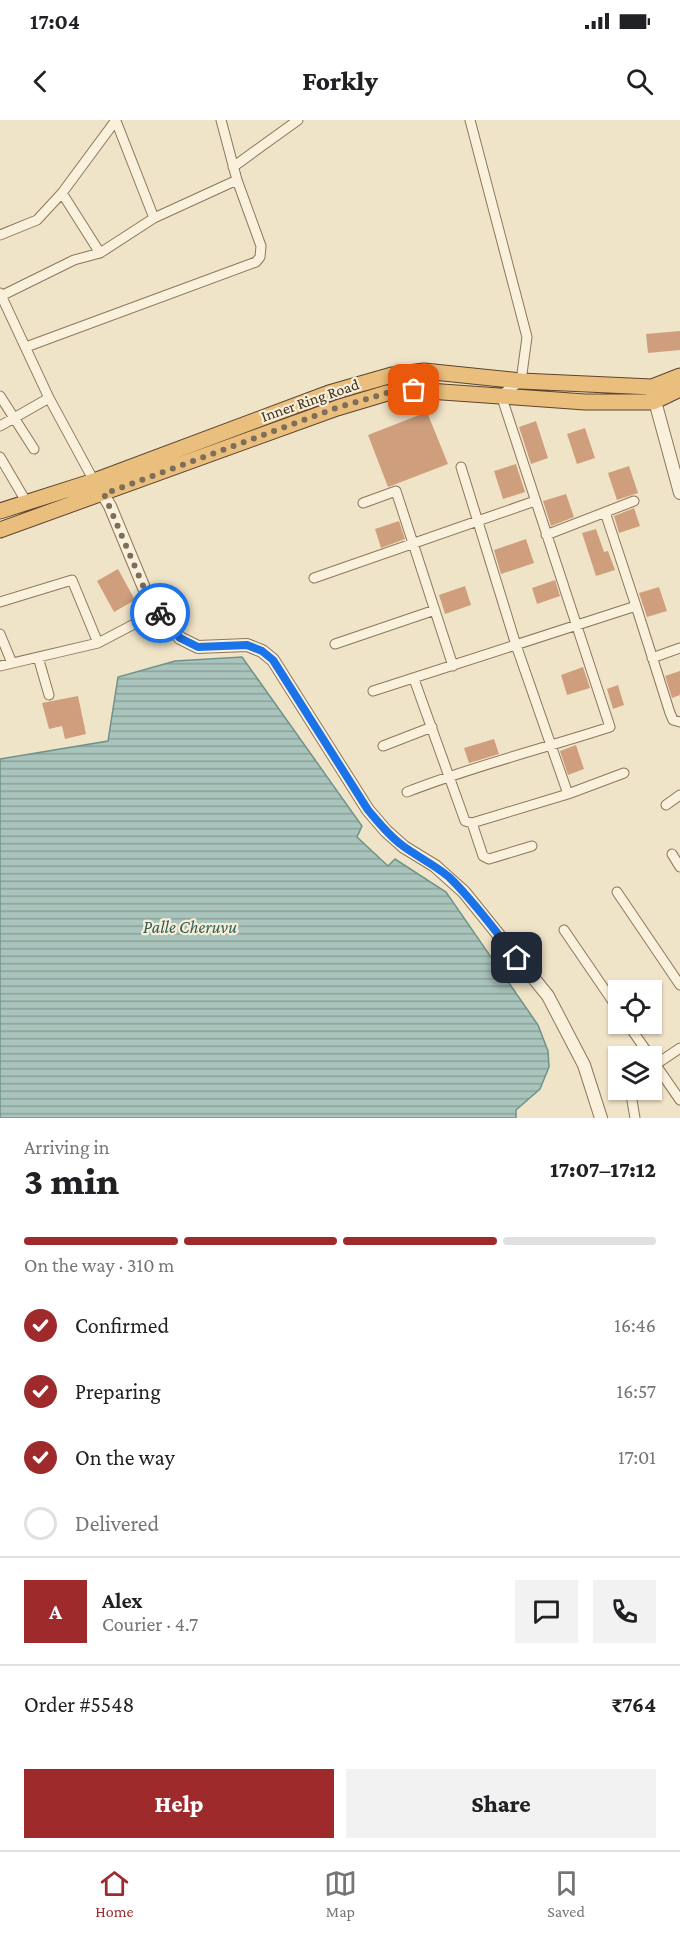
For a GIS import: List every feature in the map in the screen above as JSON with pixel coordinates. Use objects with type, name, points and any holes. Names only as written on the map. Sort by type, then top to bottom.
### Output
[{"type":"highway","name":"Inner Ring Road","points":[[0,511],[94,481],[329,393],[392,375],[424,371],[521,381],[652,387],[680,376]]},
{"type":"highway","name":"Inner Ring Road","points":[[0,530],[336,408],[387,393],[414,390],[585,402],[654,402],[680,389]]},
{"type":"street","points":[[0,235],[37,220],[62,193],[116,120]]},
{"type":"street","points":[[116,120],[154,218]]},
{"type":"street","points":[[26,347],[256,262],[260,257],[261,246],[237,180],[221,120]]},
{"type":"street","points":[[233,167],[298,120]]},
{"type":"street","points":[[407,792],[450,775],[609,727],[501,395],[521,381],[527,337],[470,120]]},
{"type":"street","points":[[237,180],[154,218],[99,253],[74,260],[1,295],[49,398],[94,481],[104,494],[144,588],[159,611],[180,638],[198,647],[247,645],[262,651],[273,660],[368,810],[404,847],[435,866],[464,892],[548,996],[584,1065],[601,1118]]},
{"type":"street","points":[[62,193],[99,253]]},
{"type":"street","points":[[652,387],[654,402],[680,494]]},
{"type":"street","points":[[0,396],[34,448]]},
{"type":"street","points":[[0,426],[49,398]]},
{"type":"street","points":[[0,457],[27,503]]},
{"type":"street","points":[[461,467],[516,645],[568,794]]},
{"type":"street","points":[[363,503],[396,491],[453,666]]},
{"type":"street","points":[[314,578],[535,501]]},
{"type":"street","points":[[546,535],[634,501]]},
{"type":"street","points":[[605,512],[670,713],[673,720],[680,722]]},
{"type":"street","points":[[0,602],[72,580],[98,643]]},
{"type":"street","points":[[374,691],[636,606]]},
{"type":"street","points":[[335,644],[435,610]]},
{"type":"street","points":[[0,666],[98,643],[159,611]]},
{"type":"street","points":[[0,634],[12,663]]},
{"type":"street","points":[[652,658],[680,648]]},
{"type":"street","points":[[38,657],[49,695]]},
{"type":"street","points":[[414,678],[465,820],[472,823],[568,794],[624,774]]},
{"type":"street","points":[[383,746],[432,727]]},
{"type":"street","points":[[666,805],[680,795]]},
{"type":"street","points":[[472,823],[480,850],[483,856],[489,859],[532,846]]},
{"type":"street","points":[[672,854],[680,867]]},
{"type":"street","points":[[617,892],[680,984]]},
{"type":"street","points":[[564,930],[608,994]]},
{"type":"street","points":[[662,1057],[680,1048]]},
{"type":"street","points":[[662,1076],[680,1100]]},
{"type":"street","points":[[632,1100],[635,1118]]},
{"type":"water","name":"Palle Cheruvu","points":[[242,657],[362,826],[357,837],[388,866],[395,859],[446,892],[538,1025],[548,1051],[549,1067],[540,1089],[516,1110],[516,1118],[0,1118],[0,759],[108,741],[118,677],[175,661]]},
{"type":"building","points":[[680,331],[680,350],[648,353],[646,334]]},
{"type":"building","points":[[427,412],[448,464],[388,487],[368,435]]},
{"type":"building","points":[[536,421],[548,458],[531,464],[519,427]]},
{"type":"building","points":[[585,428],[595,458],[577,464],[567,434]]},
{"type":"building","points":[[516,464],[525,492],[503,499],[494,471]]},
{"type":"building","points":[[629,466],[638,493],[617,500],[608,473]]},
{"type":"building","points":[[566,494],[574,517],[551,526],[543,501]]},
{"type":"building","points":[[634,508],[640,526],[619,533],[614,516]]},
{"type":"building","points":[[399,521],[405,539],[381,548],[375,529]]},
{"type":"building","points":[[596,529],[604,552],[608,551],[615,570],[596,576],[582,533]]},
{"type":"building","points":[[526,539],[534,563],[501,574],[494,550]]},
{"type":"building","points":[[118,569],[135,600],[114,612],[97,581]]},
{"type":"building","points":[[555,580],[560,596],[537,604],[532,588]]},
{"type":"building","points":[[465,586],[471,605],[445,614],[439,595]]},
{"type":"building","points":[[659,587],[667,611],[647,617],[639,593]]},
{"type":"building","points":[[583,667],[590,688],[567,695],[561,675]]},
{"type":"building","points":[[680,671],[680,695],[672,698],[665,676]]},
{"type":"building","points":[[618,685],[624,705],[613,709],[607,689]]},
{"type":"building","points":[[78,696],[86,734],[65,739],[62,726],[49,729],[42,703]]},
{"type":"building","points":[[494,739],[499,754],[469,763],[464,748]]},
{"type":"building","points":[[576,745],[584,769],[568,775],[560,751]]},
{"type":"way so far","points":[[160,613],[144,588],[104,494],[336,408],[387,393],[414,390]]},
{"type":"route","points":[[160,613],[180,638],[198,647],[247,645],[262,651],[273,660],[368,810],[404,847],[435,866],[464,892],[517,958]]}]
